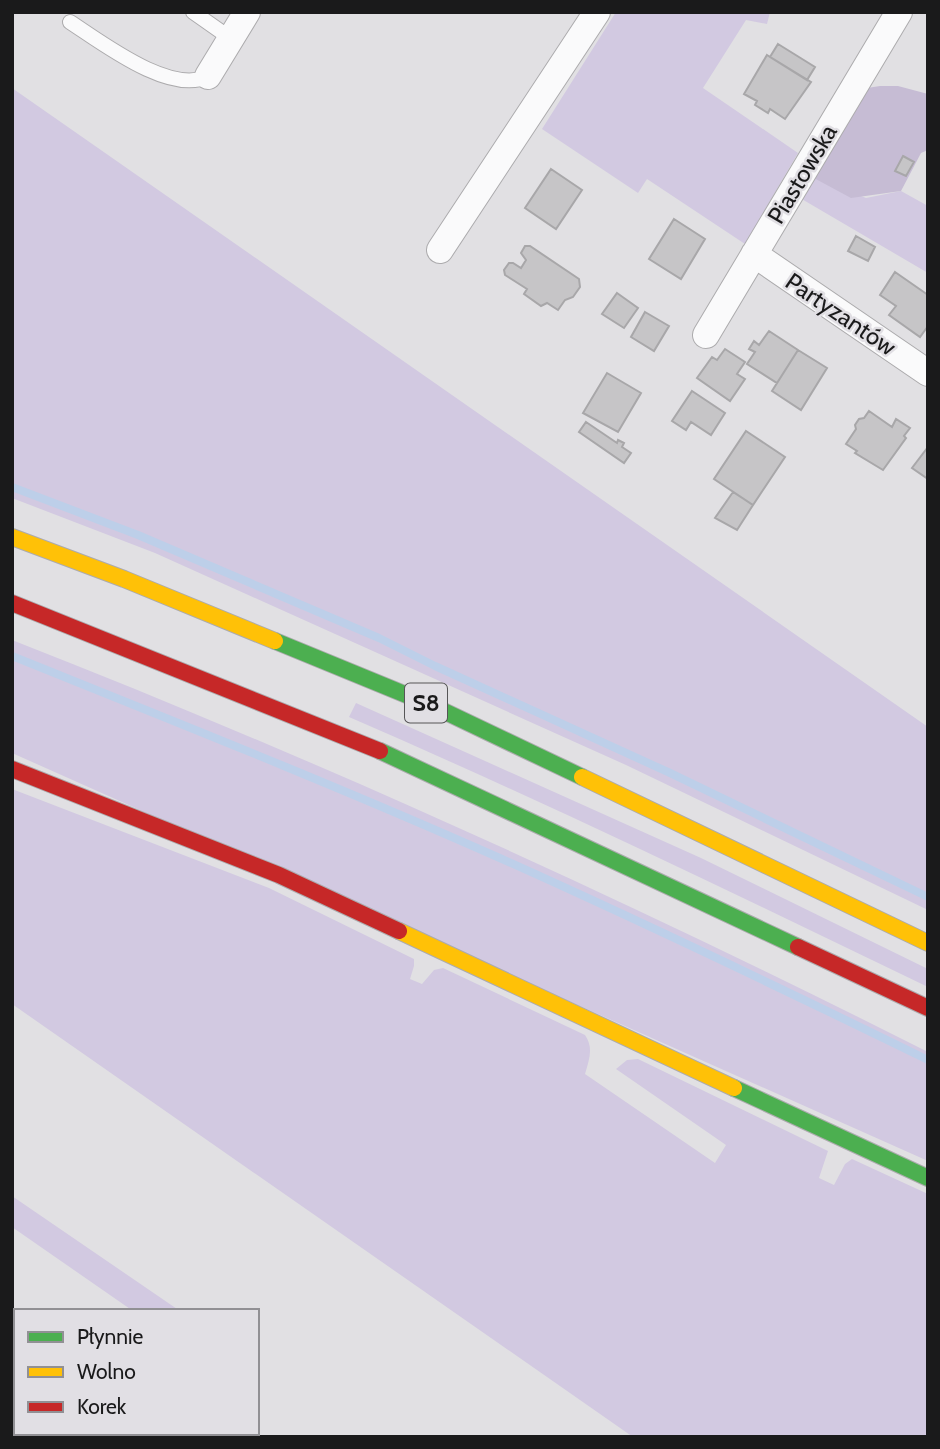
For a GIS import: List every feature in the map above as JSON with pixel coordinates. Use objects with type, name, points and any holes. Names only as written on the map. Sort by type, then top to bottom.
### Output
[{"type":"main road","name":"S8","points":[[12,537],[124,579],[431,705],[928,943]]},
{"type":"main road","name":"S8","points":[[12,603],[407,762],[928,1007]]},
{"type":"main road","points":[[12,769],[279,875],[928,1178]]},
{"type":"street","points":[[208,76],[247,12]]},
{"type":"street","points":[[440,250],[597,12]]},
{"type":"street","name":"Piastowska","points":[[706,335],[899,12]]},
{"type":"street","name":"Partyzantów","points":[[754,254],[928,373]]},
{"type":"lane","points":[[192,12],[230,38]]},
{"type":"lane","points":[[70,22],[147,70],[164,76],[187,79],[201,80],[208,76]]},
{"type":"shaded area","points":[[616,12],[770,12],[767,24],[746,20],[703,88],[798,153],[745,244],[647,179],[638,193],[542,129]]},
{"type":"shaded area","points":[[898,86],[928,94],[928,150],[921,153],[901,191],[851,198],[812,177],[867,88]]},
{"type":"shaded area","points":[[12,88],[928,727],[928,910],[626,765],[155,553],[12,498]]},
{"type":"shaded area","points":[[812,177],[866,198],[901,191],[928,206],[928,273],[800,198]]},
{"type":"shaded area","points":[[12,640],[245,735],[475,835],[703,941],[928,1052],[928,1161],[12,753]]},
{"type":"shaded area","points":[[356,703],[701,858],[928,969],[928,987],[568,815],[349,717]]},
{"type":"shaded area","points":[[12,789],[269,888],[414,959],[410,979],[422,984],[434,970],[443,968],[585,1035],[590,1049],[585,1074],[715,1163],[726,1145],[616,1069],[627,1060],[638,1059],[828,1151],[819,1178],[834,1185],[845,1164],[852,1159],[928,1194],[928,1437],[633,1437],[12,1004]]},
{"type":"shaded area","points":[[12,1196],[177,1309],[130,1309],[12,1227]]},
{"type":"building","points":[[778,44],[815,67],[807,80],[770,57]]},
{"type":"building","points":[[767,55],[811,82],[785,119],[770,109],[768,113],[755,105],[757,101],[744,94]]},
{"type":"building","points":[[903,156],[914,162],[906,176],[895,171]]},
{"type":"building","points":[[551,169],[582,190],[556,229],[525,208]]},
{"type":"building","points":[[674,219],[705,239],[681,279],[649,259]]},
{"type":"building","points":[[856,236],[875,247],[868,261],[848,251]]},
{"type":"building","points":[[525,246],[530,246],[579,279],[580,287],[558,310],[547,303],[541,306],[524,294],[527,289],[505,275],[504,270],[509,263],[521,268],[526,260],[521,253]]},
{"type":"building","points":[[895,272],[928,295],[928,326],[920,337],[889,315],[896,306],[880,295]]},
{"type":"building","points":[[617,293],[638,308],[624,328],[602,314]]},
{"type":"building","points":[[645,312],[669,326],[654,351],[631,337]]},
{"type":"building","points":[[769,331],[798,350],[777,383],[747,364],[755,352],[749,349],[754,341],[759,345]]},
{"type":"building","points":[[725,349],[745,362],[737,374],[745,379],[730,401],[697,378],[712,357],[717,360]]},
{"type":"building","points":[[798,350],[827,368],[801,410],[772,391]]},
{"type":"building","points":[[607,373],[641,393],[618,432],[583,413]]},
{"type":"building","points":[[692,391],[725,413],[711,435],[691,422],[686,430],[672,421]]},
{"type":"building","points":[[869,411],[892,427],[896,419],[910,428],[883,470],[855,453],[857,451],[846,444],[859,419],[864,418]]},
{"type":"building","points":[[586,422],[617,443],[618,440],[624,443],[622,447],[631,453],[624,463],[579,432]]},
{"type":"building","points":[[746,431],[785,457],[753,505],[714,479]]},
{"type":"building","points":[[928,447],[928,479],[912,468]]},
{"type":"building","points":[[733,492],[753,505],[737,530],[715,518]]},
{"type":"waterway","points":[[12,487],[138,535],[379,638],[668,772],[928,897]]},
{"type":"waterway","points":[[12,656],[441,832],[716,958],[928,1060]]},
{"type":"traffic: fast","points":[[275,641],[431,705],[582,777]]},
{"type":"traffic: fast","points":[[380,751],[798,947]]},
{"type":"traffic: fast","points":[[734,1088],[928,1178]]},
{"type":"traffic: slow","points":[[12,537],[124,579],[275,641]]},
{"type":"traffic: slow","points":[[582,777],[928,943]]},
{"type":"traffic: slow","points":[[399,931],[734,1088]]},
{"type":"traffic: jam","points":[[12,603],[380,751]]},
{"type":"traffic: jam","points":[[12,769],[279,875],[399,931]]},
{"type":"traffic: jam","points":[[798,947],[928,1008]]}]
